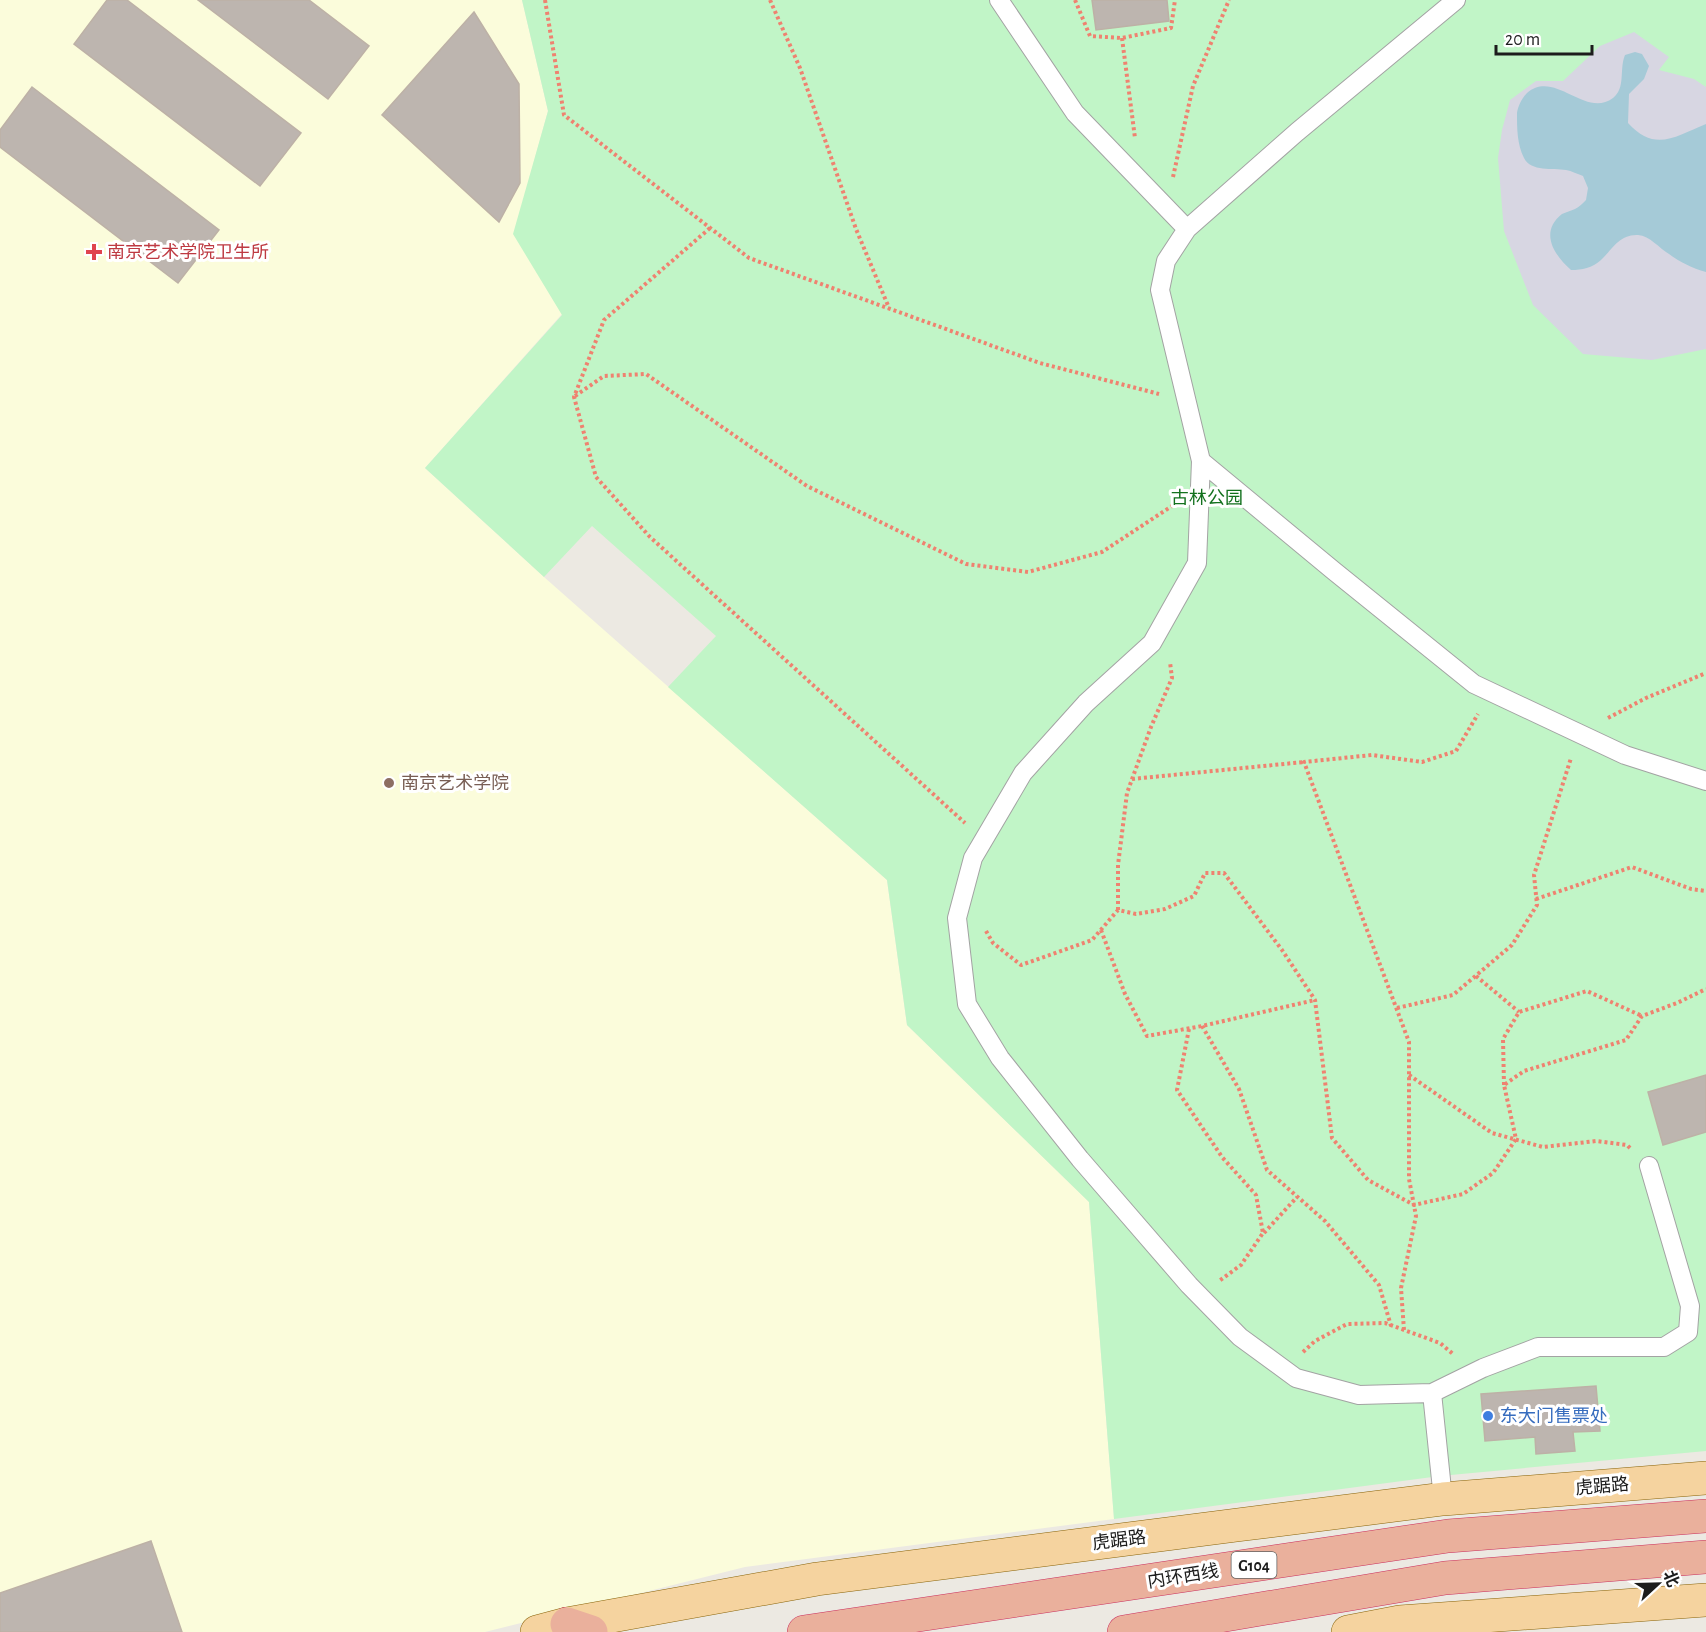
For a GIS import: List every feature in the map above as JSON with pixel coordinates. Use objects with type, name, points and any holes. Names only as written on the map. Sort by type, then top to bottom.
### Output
[{"type":"highway","points":[[1648,1521],[1706,1500]]},
{"type":"highway","name":"内环西线","points":[[804,1632],[1448,1536],[1706,1516]]},
{"type":"highway","points":[[1124,1632],[1445,1578],[1706,1557]]},
{"type":"highway","points":[[1626,1564],[1706,1579]]},
{"type":"main road","name":"虎踞路","points":[[565,1629],[817,1579],[1443,1499],[1706,1478]]},
{"type":"main road","points":[[1348,1632],[1400,1622],[1706,1600]]},
{"type":"lane","points":[[999,0],[1075,113],[1187,229]]},
{"type":"lane","points":[[1456,0],[1297,132],[1187,229],[1166,261],[1160,290],[1201,461],[1197,563],[1152,643],[1086,703],[1023,773],[973,858],[957,918],[968,1004],[1000,1058],[1080,1159],[1200,1296],[1240,1337],[1296,1378],[1359,1395],[1432,1392],[1474,1372],[1538,1347],[1664,1347],[1697,1331],[1648,1167]]},
{"type":"lane","points":[[1201,461],[1474,684],[1625,755],[1706,781]]},
{"type":"lane","points":[[1432,1392],[1443,1499]]},
{"type":"path","points":[[545,0],[564,115],[749,258],[1040,363],[1187,402]]},
{"type":"path","points":[[770,0],[800,68],[856,229],[889,309]]},
{"type":"path","points":[[1075,0],[1090,36],[1122,38],[1171,28],[1175,0]]},
{"type":"path","points":[[1166,207],[1193,86],[1229,0]]},
{"type":"path","points":[[1122,38],[1141,181]]},
{"type":"path","points":[[710,228],[604,320],[574,397],[596,477],[650,537],[984,840]]},
{"type":"path","points":[[574,397],[604,375],[646,374],[807,486],[966,564],[1028,572],[1102,552],[1200,488]]},
{"type":"path","points":[[963,894],[993,943],[1022,965],[1092,940],[1118,910],[1118,865],[1127,793],[1150,727],[1172,678],[1165,621]]},
{"type":"path","points":[[1397,1008],[1453,995],[1512,945],[1537,905],[1534,875],[1579,733],[1646,698],[1706,673]]},
{"type":"path","points":[[1132,779],[1372,755],[1422,762],[1456,751],[1491,692]]},
{"type":"path","points":[[1304,762],[1409,1042],[1409,1179],[1416,1216],[1401,1288],[1404,1330]]},
{"type":"path","points":[[1536,899],[1632,867],[1691,889],[1706,891]]},
{"type":"path","points":[[1118,910],[1136,914],[1166,909],[1194,896],[1205,873],[1224,873],[1282,950],[1315,1000],[1332,1138],[1368,1180],[1414,1205],[1463,1194],[1493,1173],[1516,1139],[1504,1085],[1503,1040],[1519,1012],[1587,991],[1642,1016]]},
{"type":"path","points":[[1101,930],[1125,994],[1147,1036],[1189,1029],[1315,1000]]},
{"type":"path","points":[[1476,976],[1519,1012]]},
{"type":"path","points":[[1504,1085],[1524,1071],[1626,1040],[1642,1016],[1706,989]]},
{"type":"path","points":[[1202,1026],[1239,1089],[1267,1170],[1325,1221],[1379,1285],[1391,1326]]},
{"type":"path","points":[[1189,1029],[1177,1090],[1222,1157],[1256,1195],[1263,1233]]},
{"type":"path","points":[[1409,1075],[1492,1133],[1543,1147],[1596,1141],[1627,1145],[1648,1167]]},
{"type":"path","points":[[1200,1296],[1241,1265],[1263,1233],[1297,1197]]},
{"type":"path","points":[[1284,1370],[1315,1341],[1347,1324],[1385,1323],[1440,1343],[1474,1372]]},
{"type":"shaded area","name":"南京艺术学院","points":[[0,0],[522,0],[548,111],[514,234],[562,314],[425,468],[544,577],[887,880],[907,1025],[1089,1202],[1114,1519],[745,1567],[485,1632],[0,1632]]},
{"type":"shaded area","points":[[1634,32],[1669,57],[1659,70],[1694,79],[1706,87],[1706,349],[1652,360],[1583,354],[1533,305],[1504,231],[1498,158],[1510,100],[1536,81],[1563,81],[1600,46]]},
{"type":"green space","name":"古林公园","points":[[522,0],[1706,0],[1706,1451],[1440,1476],[1114,1519],[1089,1202],[907,1025],[887,880],[668,687],[716,636],[592,526],[544,577],[425,468],[562,315],[513,234],[548,111]]},
{"type":"water","points":[[1635,52],[1642,54],[1649,66],[1644,79],[1629,94],[1628,123],[1647,138],[1657,140],[1675,137],[1706,124],[1706,272],[1682,262],[1650,240],[1638,235],[1631,235],[1616,243],[1594,265],[1571,270],[1555,250],[1550,236],[1551,228],[1562,214],[1576,208],[1586,200],[1588,188],[1583,176],[1566,170],[1532,166],[1524,158],[1520,147],[1517,113],[1520,102],[1527,93],[1538,87],[1548,87],[1592,103],[1602,103],[1617,94],[1620,89],[1625,55]]},
{"type":"building","points":[[107,0],[127,0],[301,133],[260,186],[74,44]]},
{"type":"building","points":[[198,0],[309,0],[369,46],[328,99]]},
{"type":"building","points":[[1092,0],[1167,0],[1169,21],[1096,30]]},
{"type":"building","points":[[474,12],[519,84],[520,183],[499,222],[382,115]]},
{"type":"building","points":[[32,87],[219,230],[178,283],[0,147],[0,130]]},
{"type":"building","points":[[1706,1075],[1706,1132],[1663,1145],[1648,1092]]},
{"type":"building","points":[[1596,1386],[1600,1431],[1573,1432],[1575,1451],[1536,1454],[1535,1437],[1485,1441],[1481,1394]]},
{"type":"building","points":[[151,1541],[182,1632],[0,1632],[0,1593]]},
{"type":"place","name":"南京艺术学院卫生所","points":[[94,252]]},
{"type":"place","name":"南京艺术学院","points":[[389,783]]},
{"type":"place","name":"东大门售票处","points":[[1488,1416]]}]
